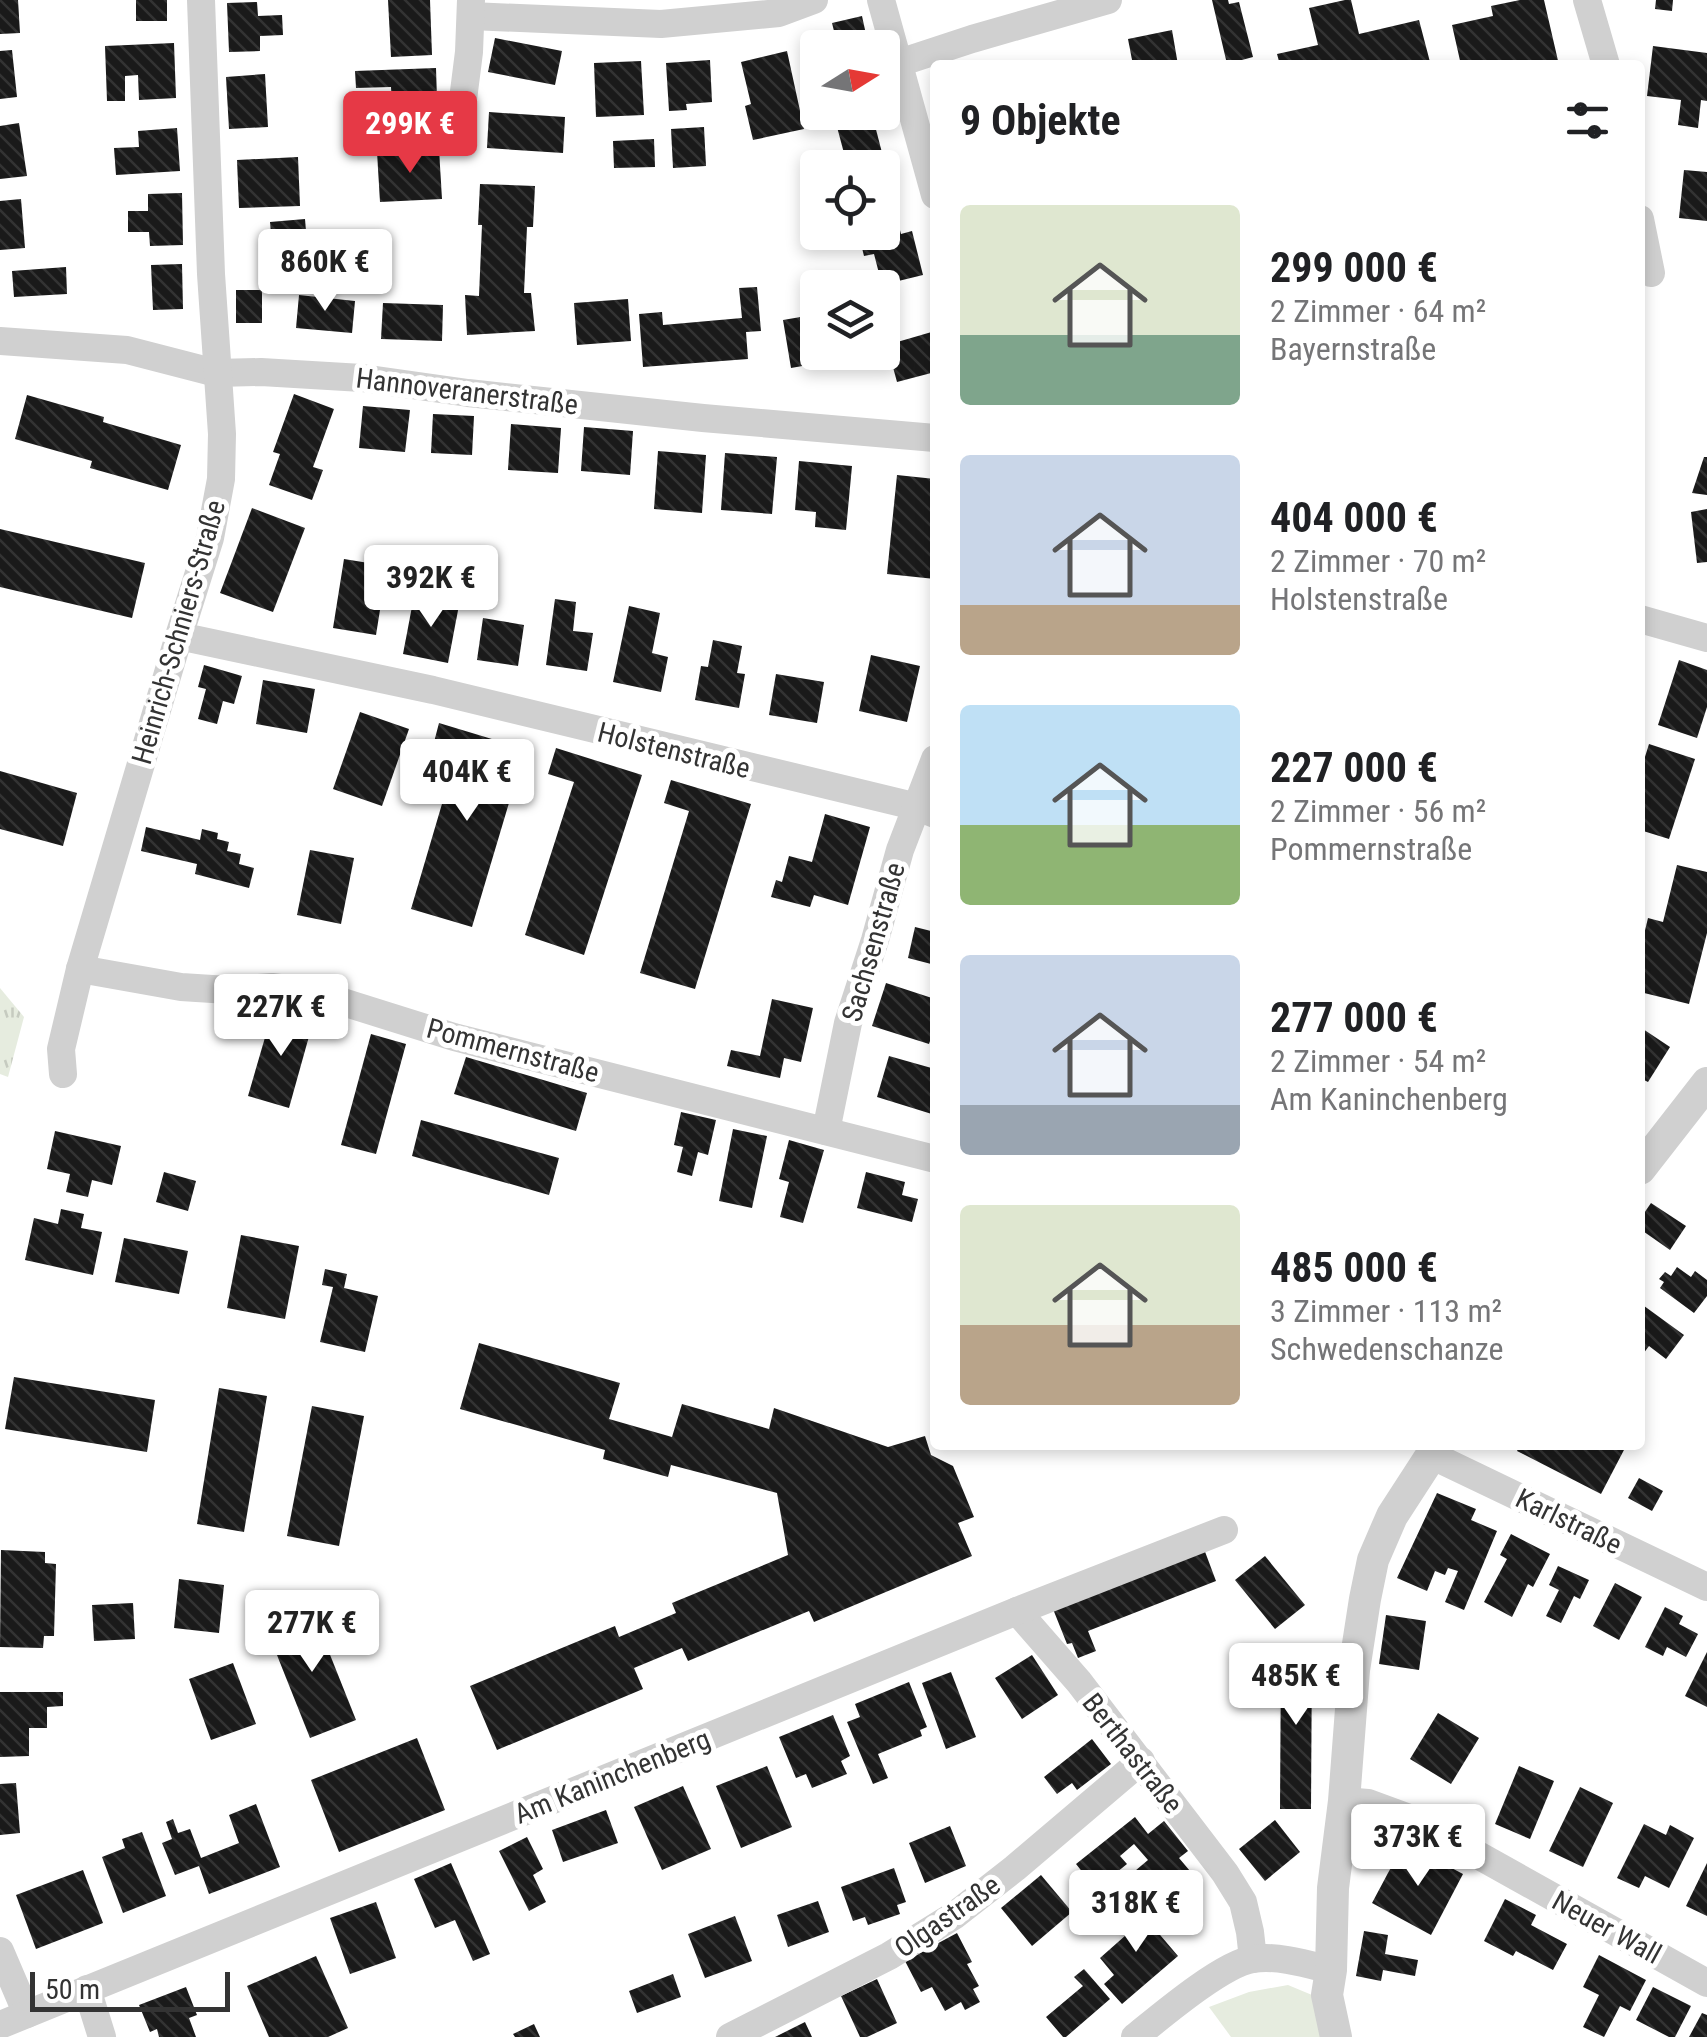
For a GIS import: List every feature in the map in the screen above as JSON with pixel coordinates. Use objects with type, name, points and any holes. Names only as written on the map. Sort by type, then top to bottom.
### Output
[{"type":"street","name":"Heinrich-Schniers-Straße","points":[[63,1074],[62,1049],[80,968],[210,538],[221,479],[201,0]]},
{"type":"street","points":[[459,131],[470,52],[471,8],[661,24],[779,13],[814,0]]},
{"type":"street","points":[[881,0],[889,30]]},
{"type":"street","points":[[900,64],[1108,0]]},
{"type":"street","points":[[1587,0],[1605,60]]},
{"type":"street","points":[[900,68],[930,177]]},
{"type":"street","points":[[1645,244],[1651,273]]},
{"type":"street","name":"Hannoveranerstraße","points":[[0,341],[127,350],[216,372],[362,378],[664,414],[930,438]]},
{"type":"street","points":[[1645,620],[1707,638]]},
{"type":"street","name":"Holstenstraße","points":[[179,636],[433,690],[926,811]]},
{"type":"street","name":"Sachsenstraße","points":[[826,1131],[848,1024],[900,850],[926,811]]},
{"type":"street","name":"Pommernstraße","points":[[80,968],[181,987],[311,992],[454,1037],[930,1158]]},
{"type":"street","points":[[1645,1163],[1707,1084]]},
{"type":"street","points":[[1336,2037],[1327,1994],[1354,1670],[1373,1560],[1392,1516],[1435,1450]]},
{"type":"street","name":"Karlstraße","points":[[1435,1450],[1707,1588]]},
{"type":"street","name":"Am Kaninchenberg","points":[[0,2025],[1224,1530]]},
{"type":"street","name":"Berthastraße","points":[[1017,1611],[1079,1682],[1226,1873],[1242,1902],[1253,1959]]},
{"type":"street","name":"Olgastraße","points":[[730,2037],[889,1956],[955,1915],[1141,1761]]},
{"type":"street","name":"Neuer Wall","points":[[1344,1801],[1368,1803],[1418,1821],[1707,1983]]},
{"type":"street","points":[[0,1951],[27,2014]]},
{"type":"street","points":[[1135,2037],[1228,1968],[1253,1959],[1303,1963],[1331,1970]]},
{"type":"street","points":[[87,1989],[102,2037]]},
{"type":"green space","points":[[0,988],[24,1017],[8,1077],[0,1074]]},
{"type":"green space","points":[[1288,1985],[1312,1995],[1337,2037],[1231,2037],[1209,2007],[1249,1992]]},
{"type":"building","points":[[0,0],[18,0],[20,33],[0,34]]},
{"type":"building","points":[[136,0],[167,0],[167,21],[136,21]]},
{"type":"building","points":[[388,0],[430,0],[432,55],[391,57]]},
{"type":"building","points":[[1212,0],[1239,2],[1253,57],[1226,60]]},
{"type":"building","points":[[1351,0],[1359,34],[1419,20],[1429,60],[1279,60],[1277,54],[1318,45],[1309,8]]},
{"type":"building","points":[[1544,0],[1558,60],[1460,60],[1452,25],[1493,16],[1491,6]]},
{"type":"building","points":[[1656,0],[1673,0],[1672,11],[1655,9]]},
{"type":"building","points":[[257,2],[258,16],[282,15],[283,35],[260,36],[260,51],[229,52],[227,3]]},
{"type":"building","points":[[862,16],[865,30],[834,30],[832,23]]},
{"type":"building","points":[[1172,30],[1177,60],[1132,60],[1128,39]]},
{"type":"building","points":[[495,38],[562,51],[555,85],[488,72]]},
{"type":"building","points":[[174,43],[176,98],[139,100],[138,75],[125,76],[125,101],[107,101],[105,46]]},
{"type":"building","points":[[1653,46],[1707,53],[1707,101],[1701,100],[1698,128],[1678,125],[1681,100],[1647,96]]},
{"type":"building","points":[[12,50],[17,97],[0,99],[0,51]]},
{"type":"building","points":[[787,51],[800,111],[800,130],[753,140],[745,106],[751,104],[741,62]]},
{"type":"building","points":[[710,60],[712,102],[686,104],[687,110],[669,111],[666,63]]},
{"type":"building","points":[[641,61],[644,115],[596,117],[594,63]]},
{"type":"building","points":[[436,68],[438,130],[393,131],[391,87],[356,88],[355,71]]},
{"type":"building","points":[[265,74],[268,127],[229,129],[226,77]]},
{"type":"building","points":[[489,112],[565,117],[563,153],[487,148]]},
{"type":"building","points":[[19,123],[27,176],[0,179],[0,126]]},
{"type":"building","points":[[704,127],[706,166],[673,168],[671,129]]},
{"type":"building","points":[[177,128],[180,171],[116,175],[114,148],[139,147],[138,131]]},
{"type":"building","points":[[838,130],[876,130],[881,150],[843,150]]},
{"type":"building","points":[[654,139],[655,167],[614,168],[613,141]]},
{"type":"building","points":[[439,149],[442,199],[380,202],[377,152]]},
{"type":"building","points":[[298,157],[300,206],[239,208],[237,160]]},
{"type":"building","points":[[1684,170],[1707,172],[1707,221],[1679,218]]},
{"type":"building","points":[[480,184],[535,186],[533,227],[527,227],[524,293],[531,293],[535,331],[467,335],[465,295],[479,296]]},
{"type":"building","points":[[182,193],[183,245],[150,246],[149,232],[128,232],[128,211],[148,211],[148,194]]},
{"type":"building","points":[[21,199],[25,248],[0,250],[0,201]]},
{"type":"building","points":[[305,219],[309,268],[274,271],[270,222]]},
{"type":"building","points":[[900,230],[901,234],[912,231],[923,275],[900,281],[900,270],[878,270],[874,254],[864,256],[862,250],[900,250]]},
{"type":"building","points":[[182,264],[183,309],[153,310],[151,265]]},
{"type":"building","points":[[66,267],[67,294],[14,297],[12,271]]},
{"type":"building","points":[[757,287],[761,331],[746,332],[748,359],[643,367],[639,314],[662,312],[663,325],[742,318],[739,288]]},
{"type":"building","points":[[236,290],[262,290],[262,323],[236,323]]},
{"type":"building","points":[[299,295],[355,301],[352,333],[296,328]]},
{"type":"building","points":[[628,299],[631,341],[577,345],[574,303]]},
{"type":"building","points":[[383,303],[443,305],[442,341],[381,339]]},
{"type":"building","points":[[800,317],[800,366],[791,368],[783,320]]},
{"type":"building","points":[[930,332],[930,373],[897,382],[894,370],[900,370],[900,341]]},
{"type":"building","points":[[294,394],[334,409],[313,467],[323,470],[312,500],[269,485],[280,454],[273,452]]},
{"type":"building","points":[[27,395],[181,445],[168,490],[90,468],[92,461],[15,439]]},
{"type":"building","points":[[363,406],[410,410],[405,452],[359,448]]},
{"type":"building","points":[[433,414],[474,416],[472,455],[431,453]]},
{"type":"building","points":[[511,424],[561,428],[558,473],[508,470]]},
{"type":"building","points":[[584,427],[633,431],[630,475],[581,471]]},
{"type":"building","points":[[658,451],[706,455],[702,513],[654,509]]},
{"type":"building","points":[[725,453],[777,457],[772,514],[721,510]]},
{"type":"building","points":[[1707,457],[1707,495],[1692,493]]},
{"type":"building","points":[[799,461],[852,466],[846,530],[815,527],[816,512],[795,510]]},
{"type":"building","points":[[897,475],[930,478],[930,578],[887,574]]},
{"type":"building","points":[[252,508],[305,528],[273,612],[220,593]]},
{"type":"building","points":[[1707,509],[1707,562],[1697,563],[1691,512]]},
{"type":"building","points":[[0,529],[145,563],[132,618],[0,587]]},
{"type":"building","points":[[344,559],[387,566],[376,635],[333,628]]},
{"type":"building","points":[[414,596],[459,605],[448,663],[403,654]]},
{"type":"building","points":[[555,599],[576,602],[573,631],[593,633],[587,671],[546,665]]},
{"type":"building","points":[[629,606],[660,613],[652,653],[668,657],[661,692],[613,682]]},
{"type":"building","points":[[483,618],[524,625],[518,666],[477,660]]},
{"type":"building","points":[[713,640],[742,646],[737,673],[745,674],[739,708],[695,700],[701,666],[708,667]]},
{"type":"building","points":[[871,655],[920,666],[907,722],[859,711]]},
{"type":"building","points":[[1679,660],[1707,670],[1707,707],[1697,738],[1658,725]]},
{"type":"building","points":[[204,665],[242,676],[234,704],[223,701],[217,724],[198,719],[206,689],[198,687]]},
{"type":"building","points":[[776,674],[824,682],[817,723],[769,715]]},
{"type":"building","points":[[263,680],[315,689],[307,733],[256,724]]},
{"type":"building","points":[[360,712],[409,729],[382,806],[333,789]]},
{"type":"building","points":[[439,723],[525,749],[472,927],[411,909],[457,753],[433,746]]},
{"type":"building","points":[[1649,744],[1695,759],[1669,839],[1645,832],[1645,757]]},
{"type":"building","points":[[556,748],[642,775],[584,955],[525,935],[574,782],[548,774]]},
{"type":"building","points":[[0,771],[77,793],[63,846],[0,829]]},
{"type":"building","points":[[671,780],[751,804],[695,989],[640,973],[689,811],[664,803]]},
{"type":"building","points":[[825,814],[870,827],[848,905],[814,895],[810,907],[771,897],[776,880],[782,882],[789,856],[812,862]]},
{"type":"building","points":[[146,827],[200,840],[202,829],[218,833],[217,839],[229,842],[227,851],[241,854],[239,864],[254,868],[249,888],[195,874],[197,864],[141,851]]},
{"type":"building","points":[[310,850],[354,858],[341,924],[297,915]]},
{"type":"building","points":[[1677,865],[1707,872],[1707,933],[1689,1004],[1645,993],[1648,918],[1663,922]]},
{"type":"building","points":[[915,927],[930,931],[930,964],[908,958]]},
{"type":"building","points":[[886,983],[930,997],[929,1044],[872,1026]]},
{"type":"building","points":[[772,999],[813,1008],[801,1062],[784,1058],[780,1078],[727,1066],[731,1050],[760,1056]]},
{"type":"building","points":[[273,1010],[313,1022],[289,1108],[248,1096]]},
{"type":"building","points":[[1645,1030],[1670,1047],[1648,1082],[1645,1080]]},
{"type":"building","points":[[371,1034],[406,1044],[376,1154],[341,1145]]},
{"type":"building","points":[[889,1056],[930,1068],[930,1113],[877,1097]]},
{"type":"building","points":[[466,1057],[587,1093],[576,1131],[454,1094]]},
{"type":"building","points":[[681,1112],[716,1120],[708,1155],[698,1152],[692,1176],[677,1172],[683,1147],[674,1145]]},
{"type":"building","points":[[421,1120],[559,1158],[549,1195],[412,1156]]},
{"type":"building","points":[[733,1129],[767,1136],[752,1208],[719,1201]]},
{"type":"building","points":[[55,1131],[121,1146],[112,1185],[92,1180],[88,1197],[66,1192],[70,1174],[47,1169]]},
{"type":"building","points":[[789,1140],[824,1150],[803,1223],[780,1217],[789,1182],[779,1179]]},
{"type":"building","points":[[164,1172],[196,1181],[188,1211],[156,1202]]},
{"type":"building","points":[[866,1172],[905,1182],[902,1195],[918,1199],[912,1222],[857,1208]]},
{"type":"building","points":[[1651,1203],[1686,1226],[1670,1250],[1645,1232],[1645,1212]]},
{"type":"building","points":[[61,1209],[84,1214],[81,1228],[102,1232],[93,1275],[25,1260],[34,1218],[58,1224]]},
{"type":"building","points":[[241,1235],[299,1246],[285,1319],[227,1308]]},
{"type":"building","points":[[124,1238],[188,1251],[179,1294],[115,1282]]},
{"type":"building","points":[[1677,1267],[1691,1277],[1695,1271],[1707,1280],[1707,1296],[1694,1313],[1660,1288],[1664,1282],[1659,1279],[1665,1272],[1671,1276]]},
{"type":"building","points":[[325,1269],[347,1274],[344,1288],[378,1296],[365,1352],[320,1342],[333,1287],[322,1285]]},
{"type":"building","points":[[1645,1307],[1684,1335],[1666,1359],[1649,1346],[1645,1351]]},
{"type":"building","points":[[479,1343],[620,1383],[609,1419],[672,1437],[682,1404],[769,1429],[774,1408],[888,1447],[925,1436],[931,1455],[953,1466],[974,1517],[958,1523],[972,1556],[814,1622],[809,1611],[688,1661],[682,1648],[634,1668],[643,1689],[497,1750],[470,1686],[615,1626],[619,1637],[676,1613],[672,1603],[788,1555],[777,1493],[671,1465],[668,1477],[603,1459],[605,1450],[460,1409]]},
{"type":"building","points":[[14,1377],[155,1400],[147,1452],[5,1429]]},
{"type":"building","points":[[219,1388],[267,1396],[244,1532],[197,1524]]},
{"type":"building","points":[[312,1406],[364,1416],[339,1546],[287,1536]]},
{"type":"building","points":[[1518,1450],[1624,1450],[1601,1494]]},
{"type":"building","points":[[1639,1478],[1663,1491],[1652,1511],[1628,1498]]},
{"type":"building","points":[[1437,1493],[1476,1509],[1471,1520],[1497,1531],[1464,1610],[1445,1602],[1458,1571],[1448,1568],[1445,1575],[1435,1571],[1427,1591],[1397,1578]]},
{"type":"building","points":[[1511,1534],[1550,1554],[1533,1587],[1528,1584],[1512,1617],[1484,1602],[1507,1559],[1500,1555]]},
{"type":"building","points":[[1204,1549],[1216,1581],[1088,1631],[1096,1651],[1078,1658],[1072,1643],[1067,1644],[1053,1609]]},
{"type":"building","points":[[1,1550],[45,1552],[45,1563],[56,1564],[54,1636],[44,1636],[43,1648],[0,1647]]},
{"type":"building","points":[[1265,1556],[1305,1605],[1275,1629],[1235,1580]]},
{"type":"building","points":[[1558,1566],[1589,1580],[1580,1599],[1574,1596],[1561,1623],[1546,1616],[1559,1590],[1549,1585]]},
{"type":"building","points":[[179,1579],[224,1585],[219,1633],[174,1628]]},
{"type":"building","points":[[1615,1583],[1642,1597],[1619,1640],[1593,1626]]},
{"type":"building","points":[[133,1603],[135,1639],[94,1641],[92,1605]]},
{"type":"building","points":[[1665,1607],[1683,1616],[1679,1624],[1698,1634],[1686,1657],[1667,1647],[1663,1656],[1645,1647]]},
{"type":"building","points":[[313,1612],[356,1720],[310,1738],[267,1630]]},
{"type":"building","points":[[1386,1615],[1426,1621],[1419,1670],[1379,1664]]},
{"type":"building","points":[[1281,1646],[1312,1646],[1311,1809],[1280,1809]]},
{"type":"building","points":[[1707,1652],[1707,1707],[1685,1696]]},
{"type":"building","points":[[1032,1655],[1058,1695],[1022,1719],[995,1678]]},
{"type":"building","points":[[233,1663],[256,1724],[211,1740],[189,1679]]},
{"type":"building","points":[[951,1672],[976,1737],[946,1749],[922,1683]]},
{"type":"building","points":[[909,1682],[927,1727],[920,1730],[922,1736],[878,1754],[888,1778],[873,1784],[847,1722],[860,1717],[855,1704]]},
{"type":"building","points":[[0,1692],[63,1692],[63,1706],[47,1707],[47,1728],[29,1728],[29,1756],[0,1757]]},
{"type":"building","points":[[1438,1713],[1479,1738],[1451,1784],[1410,1759]]},
{"type":"building","points":[[833,1715],[850,1756],[841,1761],[847,1774],[812,1788],[806,1774],[796,1778],[779,1737]]},
{"type":"building","points":[[417,1738],[445,1810],[339,1852],[311,1780]]},
{"type":"building","points":[[1092,1739],[1111,1764],[1077,1790],[1072,1783],[1057,1794],[1044,1777]]},
{"type":"building","points":[[767,1766],[792,1827],[741,1848],[716,1786]]},
{"type":"building","points":[[1519,1766],[1554,1781],[1530,1839],[1495,1824]]},
{"type":"building","points":[[16,1783],[20,1833],[0,1835],[0,1784]]},
{"type":"building","points":[[683,1786],[711,1849],[662,1870],[634,1807]]},
{"type":"building","points":[[1580,1787],[1613,1803],[1583,1867],[1549,1851]]},
{"type":"building","points":[[256,1804],[280,1867],[209,1894],[199,1866],[175,1875],[162,1843],[172,1839],[166,1822],[173,1819],[178,1833],[190,1829],[201,1858],[239,1843],[229,1815]]},
{"type":"building","points":[[606,1810],[618,1843],[563,1862],[552,1830]]},
{"type":"building","points":[[1135,1817],[1148,1834],[1164,1821],[1188,1851],[1179,1858],[1190,1871],[1176,1883],[1168,1873],[1143,1893],[1129,1876],[1148,1860],[1134,1844],[1120,1856],[1127,1864],[1096,1889],[1076,1864]]},
{"type":"building","points":[[1275,1820],[1300,1852],[1265,1881],[1239,1849]]},
{"type":"building","points":[[1644,1824],[1666,1835],[1670,1825],[1694,1838],[1669,1888],[1645,1876],[1639,1888],[1617,1878]]},
{"type":"building","points":[[950,1826],[966,1866],[925,1883],[909,1843]]},
{"type":"building","points":[[142,1832],[166,1896],[123,1913],[102,1857],[125,1848],[122,1839]]},
{"type":"building","points":[[527,1837],[543,1869],[533,1875],[546,1902],[529,1911],[499,1851]]},
{"type":"building","points":[[1404,1843],[1463,1874],[1431,1935],[1372,1903]]},
{"type":"building","points":[[451,1863],[490,1954],[473,1961],[455,1920],[435,1928],[414,1879]]},
{"type":"building","points":[[1707,1863],[1707,1916],[1686,1906]]},
{"type":"building","points":[[894,1868],[906,1902],[897,1905],[900,1914],[868,1925],[865,1917],[853,1921],[841,1887]]},
{"type":"building","points":[[83,1870],[103,1923],[36,1949],[16,1895]]},
{"type":"building","points":[[1041,1875],[1072,1912],[1032,1946],[1001,1908]]},
{"type":"building","points":[[1505,1899],[1536,1915],[1531,1925],[1567,1944],[1553,1970],[1516,1951],[1513,1956],[1484,1941]]},
{"type":"building","points":[[818,1901],[829,1932],[788,1947],[777,1915]]},
{"type":"building","points":[[376,1902],[396,1958],[350,1974],[330,1918]]},
{"type":"building","points":[[1132,1902],[1178,1956],[1122,2004],[1104,1984],[1114,1975],[1100,1958],[1126,1935],[1113,1919]]},
{"type":"building","points":[[735,1916],[752,1961],[705,1978],[688,1934]]},
{"type":"building","points":[[1364,1931],[1388,1935],[1385,1954],[1418,1960],[1415,1976],[1383,1970],[1381,1981],[1356,1976]]},
{"type":"building","points":[[957,1933],[972,1962],[967,1964],[979,1986],[973,1989],[980,2002],[965,2010],[961,2002],[945,2011],[932,1987],[921,1992],[905,1961]]},
{"type":"building","points":[[1599,1955],[1646,1980],[1630,2011],[1620,2006],[1604,2037],[1583,2027],[1599,1995],[1583,1987]]},
{"type":"building","points":[[316,1956],[348,2028],[328,2037],[269,2037],[247,1986]]},
{"type":"building","points":[[1084,1969],[1110,1999],[1063,2037],[1046,2017],[1083,1986],[1074,1977]]},
{"type":"building","points":[[673,1974],[681,1997],[637,2013],[629,1991]]},
{"type":"building","points":[[877,1979],[897,2023],[860,2037],[841,1996]]},
{"type":"building","points":[[186,1987],[197,2015],[189,2018],[196,2037],[159,2037],[157,2029],[150,2032],[139,2005]]},
{"type":"building","points":[[1653,1987],[1691,2006],[1675,2037],[1636,2020]]},
{"type":"building","points":[[1702,2013],[1707,2015],[1707,2037],[1689,2037]]},
{"type":"building","points":[[805,2022],[812,2037],[775,2037]]},
{"type":"building","points":[[534,2024],[540,2037],[513,2034]]}]
